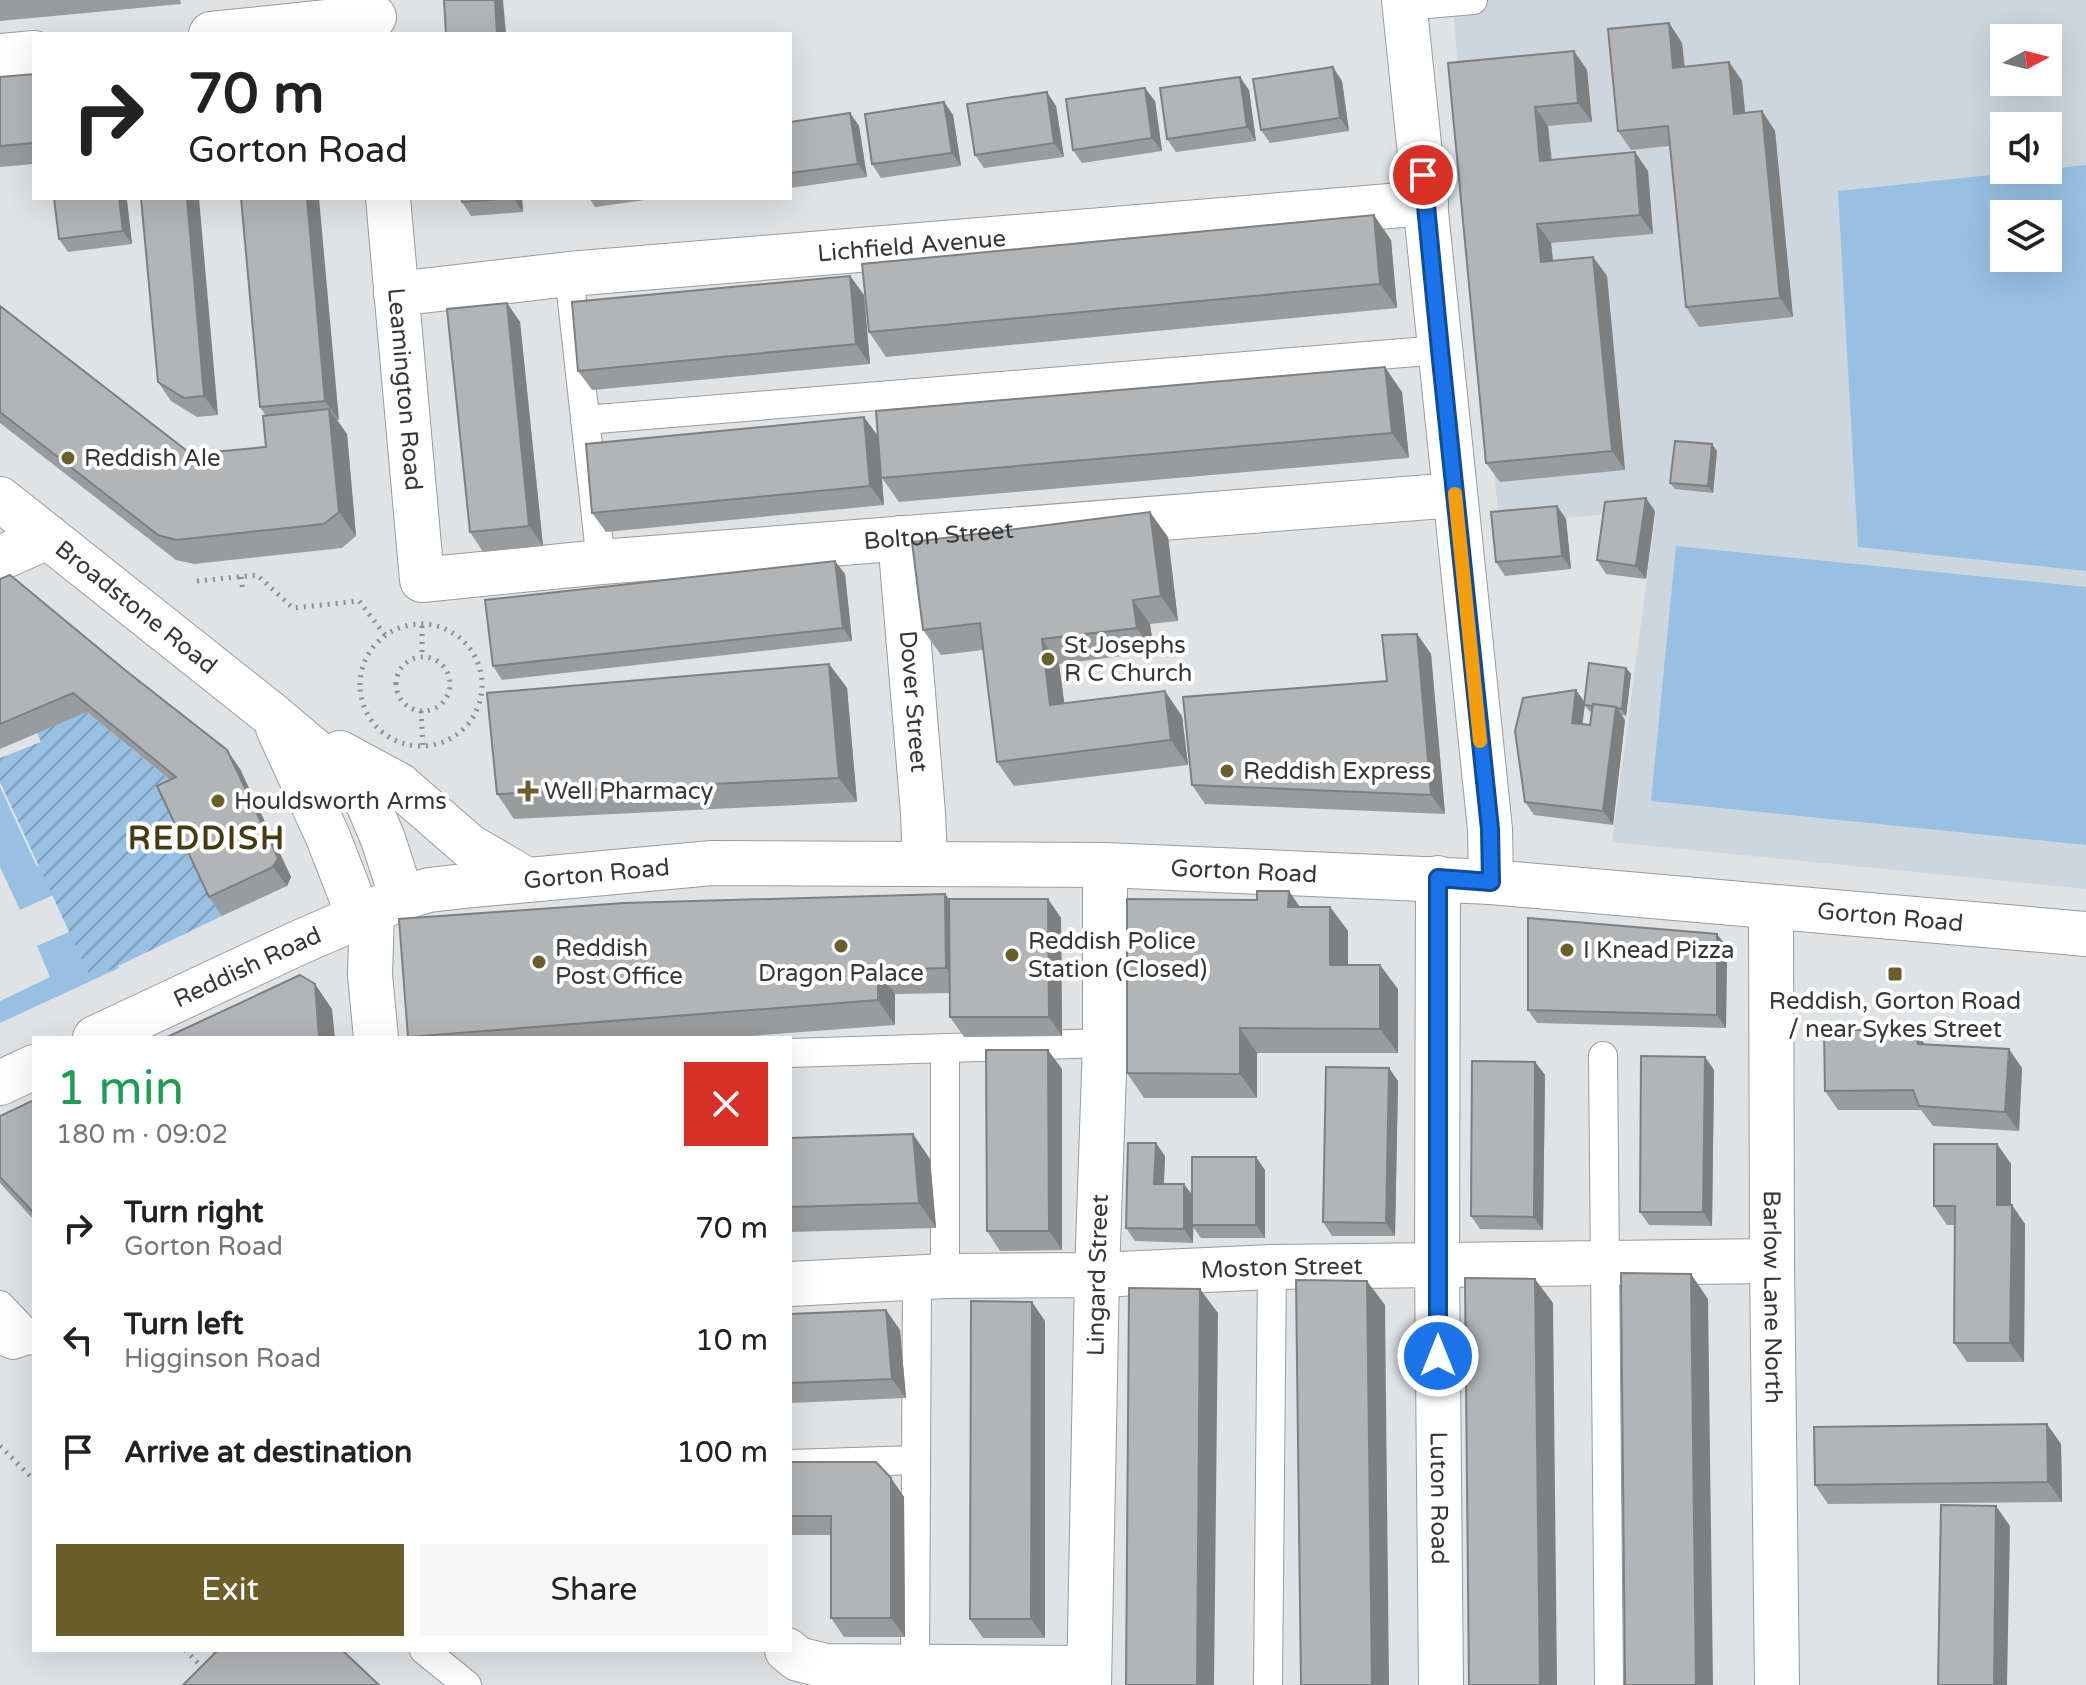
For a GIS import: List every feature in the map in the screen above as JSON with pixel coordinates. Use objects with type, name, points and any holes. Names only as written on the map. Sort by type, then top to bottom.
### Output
[{"type":"street","points":[[1405,3],[1490,829],[1491,882]]},
{"type":"street","points":[[230,32],[374,17]]},
{"type":"street","points":[[0,56],[32,53]]},
{"type":"street","name":"Leamington Road","points":[[388,200],[422,580]]},
{"type":"street","name":"Lichfield Avenue","points":[[396,294],[569,274],[1426,203]]},
{"type":"street","name":"Bolton Street","points":[[422,580],[601,562],[1455,495]]},
{"type":"street","name":"Broadstone Road","points":[[0,499],[272,715],[363,792],[383,839],[370,975],[376,1036]]},
{"type":"street","points":[[0,558],[48,537]]},
{"type":"street","name":"Dover Street","points":[[900,538],[925,863]]},
{"type":"street","points":[[272,715],[399,785],[469,846],[527,880]]},
{"type":"street","name":"Gorton Road","points":[[378,909],[429,890],[712,863],[1105,865],[1438,878],[2086,934]]},
{"type":"street","name":"Lingard Street","points":[[1088,1676],[1105,1043],[1105,865]]},
{"type":"street","name":"Luton Road","points":[[1438,878],[1437,1266],[1441,1685]]},
{"type":"street","name":"Barlow Lane North","points":[[1771,907],[1777,1685]]},
{"type":"street","name":"Reddish Road","points":[[99,1036],[378,909]]},
{"type":"street","points":[[0,1083],[32,1068]]},
{"type":"street","name":"Moston Street","points":[[792,1284],[1272,1267],[1772,1261]]},
{"type":"street","points":[[789,1652],[798,1659],[826,1666],[1088,1676]]},
{"type":"lane","points":[[1405,3],[1473,0]]},
{"type":"lane","points":[[569,274],[601,562]]},
{"type":"lane","points":[[585,420],[1440,350]]},
{"type":"lane","points":[[792,1053],[1105,1043]]},
{"type":"lane","points":[[915,1667],[916,1460],[945,1048]]},
{"type":"lane","points":[[1603,1056],[1609,1685]]},
{"type":"lane","points":[[1268,1685],[1272,1267]]},
{"type":"lane","points":[[0,1305],[32,1339]]},
{"type":"lane","points":[[0,1340],[13,1345],[32,1340]]},
{"type":"lane","points":[[792,1464],[916,1460]]},
{"type":"lane","points":[[426,1652],[467,1685]]},
{"type":"path","points":[[197,581],[257,575],[293,608],[359,601],[385,635]]},
{"type":"path","points":[[241,577],[243,592]]},
{"type":"path","points":[[422,624],[422,657]]},
{"type":"path","points":[[422,624],[443,628],[461,639],[474,655],[481,676],[481,697],[474,716],[460,732],[441,743],[423,747],[403,744],[385,736],[362,704],[359,685],[362,666],[371,649],[385,635],[403,626],[422,624]]},
{"type":"path","points":[[422,657],[431,658],[446,668],[450,686],[449,694],[438,708],[421,711],[405,705],[399,698],[396,679],[405,663],[422,657]]},
{"type":"path","points":[[421,711],[422,737]]},
{"type":"path","points":[[0,1446],[32,1478]]},
{"type":"path","points":[[187,1652],[210,1674]]},
{"type":"shaded area","points":[[1452,0],[2086,0],[2086,889],[1612,842],[1656,510],[1499,524]]},
{"type":"shaded area","points":[[2086,165],[2086,571],[1858,547],[1838,191],[1990,175],[1990,184],[2062,184],[2062,168]]},
{"type":"shaded area","points":[[1676,546],[2086,587],[2086,845],[1651,801]]},
{"type":"shaded area","points":[[87,712],[189,796],[222,916],[91,979],[0,782],[0,758],[41,742],[37,733]]},
{"type":"shaded area","points":[[0,787],[37,867],[67,854],[80,883],[20,910],[0,867]]},
{"type":"shaded area","points":[[96,920],[119,968],[0,1023],[0,1001],[50,977],[37,946]]},
{"type":"building","points":[[444,0],[495,0],[497,32],[446,32]]},
{"type":"building","points":[[1669,23],[1673,68],[1729,62],[1734,114],[1762,111],[1780,298],[1686,307],[1668,126],[1618,131],[1608,29]]},
{"type":"building","points":[[1574,51],[1578,103],[1535,107],[1540,161],[1635,152],[1640,215],[1537,224],[1541,262],[1593,257],[1612,451],[1486,463],[1448,63]]},
{"type":"building","points":[[1333,67],[1340,118],[1261,130],[1253,79]]},
{"type":"building","points":[[32,74],[32,143],[0,146],[0,77]]},
{"type":"building","points":[[1240,77],[1247,127],[1167,139],[1160,88]]},
{"type":"building","points":[[1145,88],[1152,138],[1073,150],[1066,99]]},
{"type":"building","points":[[1047,92],[1054,143],[975,155],[967,104]]},
{"type":"building","points":[[944,102],[952,153],[872,164],[865,114]]},
{"type":"building","points":[[850,113],[858,164],[792,173],[792,122]]},
{"type":"building","points":[[54,200],[119,200],[123,231],[59,239]]},
{"type":"building","points":[[141,200],[187,200],[204,396],[184,398],[158,382]]},
{"type":"building","points":[[241,200],[307,200],[325,401],[260,407]]},
{"type":"building","points":[[1374,215],[1380,284],[869,332],[862,264]]},
{"type":"building","points":[[850,276],[856,344],[578,371],[572,302]]},
{"type":"building","points":[[507,303],[529,526],[470,532],[447,309]]},
{"type":"building","points":[[0,306],[191,454],[266,447],[263,416],[329,409],[339,512],[324,524],[176,540],[158,535],[0,412]]},
{"type":"building","points":[[1385,367],[1392,433],[881,478],[876,411]]},
{"type":"building","points":[[864,417],[870,486],[592,513],[586,444]]},
{"type":"building","points":[[1675,441],[1712,444],[1708,486],[1670,483]]},
{"type":"building","points":[[1646,498],[1636,566],[1597,560],[1605,502]]},
{"type":"building","points":[[1557,506],[1562,556],[1496,562],[1491,512]]},
{"type":"building","name":"St Josephs R C Church","points":[[1150,512],[1161,596],[1133,600],[1137,628],[1042,639],[1050,705],[1165,691],[1171,740],[997,762],[980,623],[923,630],[912,542]]},
{"type":"building","points":[[835,561],[843,628],[493,666],[485,600]]},
{"type":"building","points":[[10,575],[227,750],[278,858],[273,867],[209,897],[157,786],[176,777],[73,693],[0,724],[0,579]]},
{"type":"building","points":[[1417,634],[1431,795],[1192,785],[1183,697],[1387,681],[1382,635]]},
{"type":"building","points":[[1589,663],[1626,668],[1622,709],[1584,705]]},
{"type":"building","points":[[829,664],[839,778],[497,794],[487,693]]},
{"type":"building","points":[[1576,690],[1572,723],[1590,725],[1593,704],[1616,707],[1603,811],[1525,802],[1515,731],[1523,698]]},
{"type":"building","points":[[1257,891],[1289,891],[1288,907],[1330,907],[1330,965],[1380,965],[1380,1029],[1240,1028],[1240,1074],[1127,1073],[1127,899],[1257,900]]},
{"type":"building","points":[[945,894],[946,968],[878,970],[878,1000],[408,1036],[399,919],[624,903]]},
{"type":"building","name":"Reddish Police Station (Closed)","points":[[949,899],[1048,899],[1049,1017],[950,1017]]},
{"type":"building","points":[[1528,918],[1717,934],[1717,1015],[1528,1010]]},
{"type":"building","points":[[300,975],[315,984],[319,1036],[169,1036]]},
{"type":"building","points":[[1824,1030],[1915,1030],[1918,1044],[2009,1049],[2005,1112],[1919,1106],[1913,1090],[1825,1091]]},
{"type":"building","points":[[986,1050],[1048,1050],[1049,1231],[987,1231]]},
{"type":"building","points":[[1641,1056],[1705,1057],[1703,1212],[1640,1212]]},
{"type":"building","points":[[1472,1061],[1535,1062],[1534,1217],[1471,1216]]},
{"type":"building","points":[[1326,1067],[1389,1068],[1386,1223],[1323,1222]]},
{"type":"building","points":[[32,1101],[32,1211],[0,1177],[0,1116]]},
{"type":"building","points":[[913,1134],[919,1203],[792,1207],[792,1138]]},
{"type":"building","points":[[1128,1143],[1156,1143],[1154,1184],[1184,1184],[1184,1229],[1126,1228]]},
{"type":"building","points":[[1934,1144],[1997,1144],[1997,1205],[2012,1205],[2010,1343],[1954,1343],[1955,1206],[1934,1206]]},
{"type":"building","points":[[1192,1157],[1256,1157],[1256,1225],[1192,1225]]},
{"type":"building","points":[[1621,1273],[1691,1274],[1696,1685],[1625,1685]]},
{"type":"building","points":[[1465,1278],[1535,1279],[1540,1685],[1469,1685]]},
{"type":"building","points":[[1296,1280],[1367,1281],[1372,1685],[1301,1685]]},
{"type":"building","points":[[1129,1288],[1200,1289],[1197,1685],[1126,1685]]},
{"type":"building","points":[[971,1301],[1032,1302],[1031,1619],[970,1619]]},
{"type":"building","points":[[886,1310],[892,1379],[792,1383],[792,1314]]},
{"type":"building","points":[[2047,1424],[2048,1482],[1815,1485],[1814,1427]]},
{"type":"building","points":[[792,1462],[876,1462],[891,1478],[891,1618],[831,1618],[831,1516],[792,1516]]},
{"type":"building","points":[[1941,1505],[1996,1506],[1994,1685],[1938,1685]]},
{"type":"building","points":[[216,1652],[344,1652],[379,1685],[183,1685]]},
{"type":"slow traffic","points":[[1455,494],[1480,741]]},
{"type":"place","name":"Reddish Ale","points":[[68,458]]},
{"type":"place","name":"St Josephs R C Church","points":[[1048,659]]},
{"type":"place","name":"Reddish Express","points":[[1227,771]]},
{"type":"place","name":"Well Pharmacy","points":[[528,791]]},
{"type":"place","name":"Houldsworth Arms","points":[[218,801]]},
{"type":"place","name":"Dragon Palace","points":[[841,946]]},
{"type":"place","name":"I Knead Pizza","points":[[1567,950]]},
{"type":"place","name":"Reddish Police Station (Closed)","points":[[1012,955]]},
{"type":"place","name":"Reddish Post Office","points":[[539,962]]},
{"type":"place","name":"Reddish, Gorton Road / near Sykes Street","points":[[1895,974]]},
{"type":"district","name":"REDDISH","points":[[207,838]]},
{"type":"route","points":[[1423,175],[1490,829],[1491,882],[1438,878],[1438,1356]]}]
